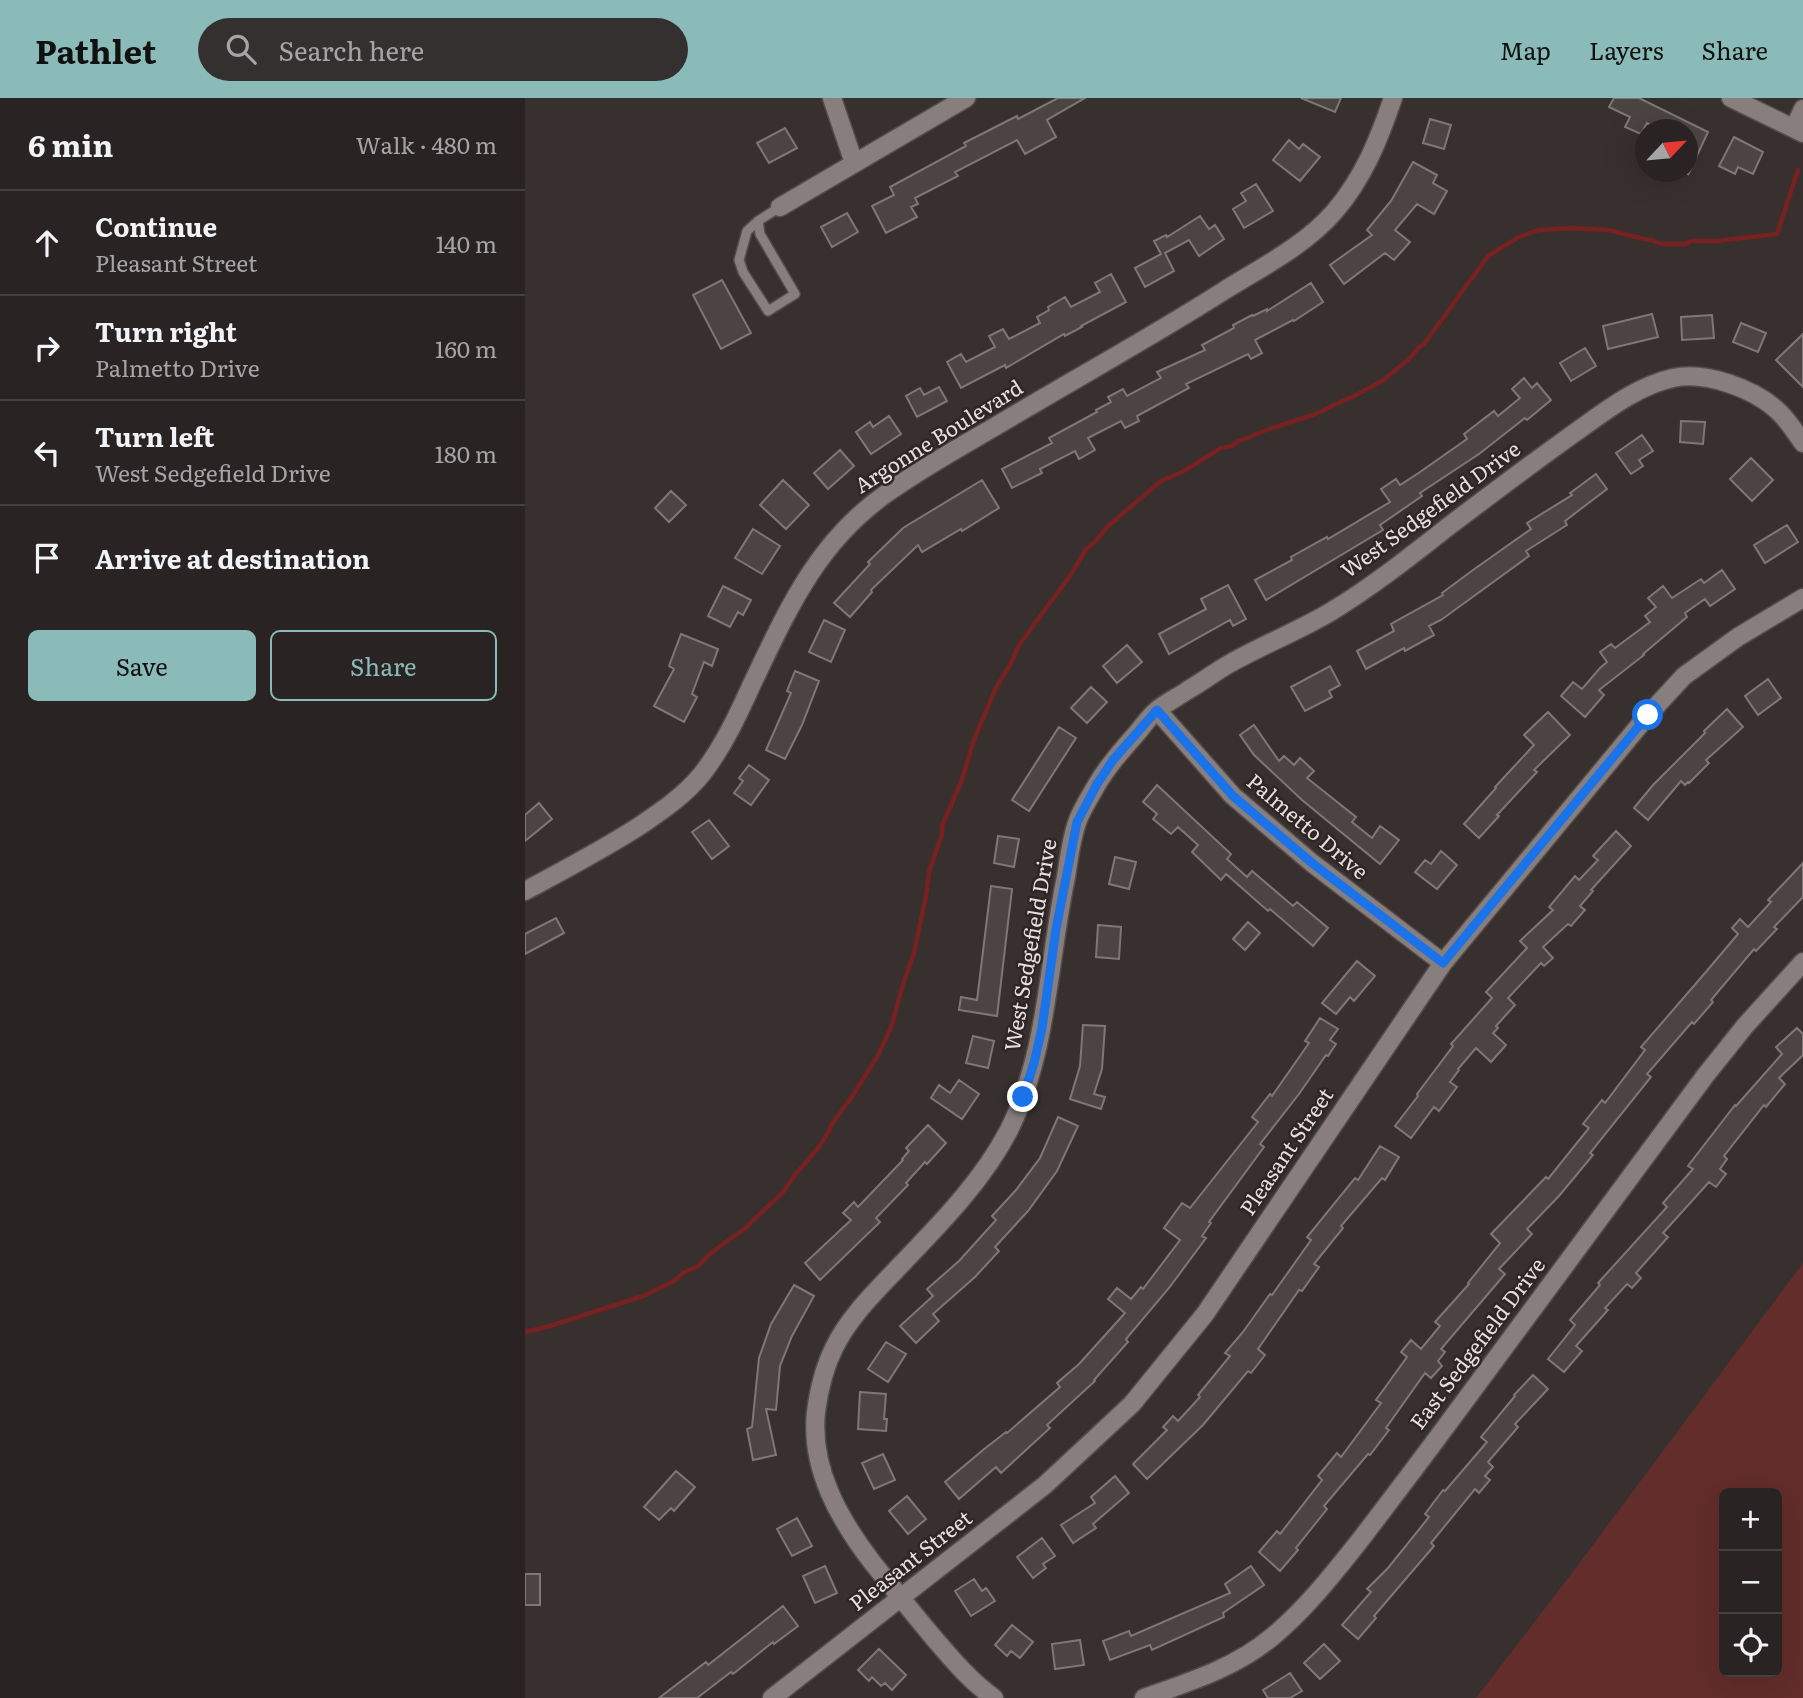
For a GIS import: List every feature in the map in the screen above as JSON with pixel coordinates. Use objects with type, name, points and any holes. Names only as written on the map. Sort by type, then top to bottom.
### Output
[{"type":"street","points":[[832,98],[854,163]]},
{"type":"street","points":[[780,207],[966,98]]},
{"type":"street","name":"Argonne Boulevard","points":[[525,891],[608,846],[663,810],[700,776],[717,753],[797,593],[822,555],[859,515],[935,462],[1206,302],[1313,233],[1356,184],[1370,160],[1393,98]]},
{"type":"street","points":[[1731,98],[1798,131],[1803,109]]},
{"type":"street","name":"West Sedgefield Drive","points":[[901,1598],[857,1542],[826,1485],[816,1445],[818,1393],[835,1346],[846,1327],[942,1222],[995,1154],[1009,1129],[1023,1097],[1042,1028],[1056,929],[1077,822],[1113,760],[1157,710],[1229,664],[1329,613],[1394,568],[1577,431],[1625,398],[1650,385],[1683,377],[1727,383],[1766,401],[1787,421],[1803,443]]},
{"type":"street","name":"Pleasant Street","points":[[772,1698],[1045,1485],[1132,1404],[1205,1314],[1443,963],[1648,715],[1684,676],[1738,637],[1803,598]]},
{"type":"street","name":"Palmetto Drive","points":[[1157,710],[1233,796],[1312,863],[1443,963]]},
{"type":"street","name":"East Sedgefield Drive","points":[[1144,1698],[1207,1675],[1252,1653],[1274,1636],[1305,1605],[1338,1568],[1395,1494],[1705,1076],[1745,1026],[1803,962]]},
{"type":"street","points":[[901,1598],[962,1671],[994,1698]]},
{"type":"lane","points":[[758,221],[761,234],[795,294],[768,311],[743,272],[739,260],[747,231],[758,221],[780,207]]},
{"type":"shaded area","points":[[1803,1263],[1803,1698],[1476,1698],[1572,1573]]},
{"type":"building","points":[[1058,98],[1085,98],[1047,120],[1056,137],[1025,154],[1017,140],[955,172],[958,176],[915,198],[918,204],[911,207],[917,217],[886,233],[872,206],[894,195],[890,187],[966,146],[964,143]]},
{"type":"building","points":[[1301,98],[1341,98],[1335,112]]},
{"type":"building","points":[[1614,98],[1639,98],[1682,119],[1635,119],[1635,131],[1625,127],[1630,117],[1609,107]]},
{"type":"building","points":[[1430,119],[1451,125],[1444,149],[1423,143]]},
{"type":"building","points":[[1698,127],[1708,132],[1698,154]]},
{"type":"building","points":[[785,128],[797,148],[769,163],[757,143]]},
{"type":"building","points":[[1734,137],[1763,152],[1753,174],[1738,167],[1735,174],[1719,166]]},
{"type":"building","points":[[1289,140],[1299,149],[1303,144],[1320,157],[1300,181],[1273,160]]},
{"type":"building","points":[[1413,162],[1437,175],[1433,183],[1447,191],[1434,214],[1417,204],[1395,230],[1410,242],[1394,260],[1385,253],[1344,284],[1330,265],[1372,235],[1367,230],[1391,201]]},
{"type":"building","points":[[1256,184],[1273,211],[1244,228],[1233,209],[1246,201],[1241,193]]},
{"type":"building","points":[[847,213],[858,232],[832,247],[821,227]]},
{"type":"building","points":[[1200,216],[1209,229],[1215,225],[1224,239],[1199,256],[1189,240],[1165,253],[1174,271],[1145,287],[1135,268],[1161,254],[1154,241],[1166,235],[1167,237]]},
{"type":"building","points":[[1111,274],[1126,302],[1006,368],[1005,365],[961,388],[947,362],[961,354],[966,362],[995,347],[989,336],[1003,329],[1009,339],[1040,323],[1037,317],[1065,297],[1071,307],[1100,292],[1095,283]]},
{"type":"building","points":[[722,280],[751,333],[721,349],[693,295]]},
{"type":"building","points":[[1311,283],[1323,302],[1294,321],[1255,340],[1262,353],[1251,359],[1248,354],[1186,384],[1189,388],[1137,416],[1139,421],[1125,428],[1121,421],[1088,438],[1095,450],[1079,459],[1075,451],[1040,469],[1042,473],[1012,488],[1002,469],[1052,443],[1049,438],[1111,402],[1108,397],[1123,389],[1127,396],[1161,378],[1157,372],[1205,350],[1202,345],[1234,328],[1233,325],[1267,311]]},
{"type":"building","points":[[1652,314],[1658,337],[1608,349],[1603,326]]},
{"type":"building","points":[[1712,315],[1714,338],[1682,340],[1681,317]]},
{"type":"building","points":[[1741,323],[1766,333],[1758,352],[1733,342]]},
{"type":"building","points":[[1803,334],[1803,387],[1776,360]]},
{"type":"building","points":[[1585,348],[1596,366],[1571,381],[1560,363]]},
{"type":"building","points":[[1524,378],[1532,388],[1537,383],[1551,400],[1527,420],[1525,418],[1479,454],[1420,493],[1422,496],[1380,525],[1383,530],[1266,600],[1255,580],[1390,502],[1381,489],[1396,479],[1400,485],[1467,439],[1464,434],[1494,411],[1498,416],[1520,398],[1512,389]]},
{"type":"building","points":[[939,387],[947,401],[917,417],[906,396],[920,388],[924,395]]},
{"type":"building","points":[[889,416],[901,434],[871,454],[856,432],[870,422],[873,427]]},
{"type":"building","points":[[1681,421],[1705,422],[1703,444],[1680,442]]},
{"type":"building","points":[[1642,435],[1653,451],[1639,460],[1643,466],[1631,474],[1616,453]]},
{"type":"building","points":[[840,450],[854,466],[828,489],[814,473]]},
{"type":"building","points":[[1751,458],[1773,480],[1752,501],[1730,479]]},
{"type":"building","points":[[1596,474],[1607,489],[1565,521],[1567,525],[1526,551],[1529,556],[1429,626],[1434,635],[1366,669],[1357,651],[1394,631],[1391,624],[1443,595],[1442,593],[1531,529],[1527,523],[1572,495],[1570,493]]},
{"type":"building","points":[[783,480],[809,505],[786,529],[760,505]]},
{"type":"building","points":[[982,480],[999,508],[922,552],[918,545],[871,590],[850,617],[834,603],[870,564],[868,562],[903,528]]},
{"type":"building","points":[[671,491],[686,505],[669,522],[655,508]]},
{"type":"building","points":[[1787,525],[1798,542],[1765,563],[1754,545]]},
{"type":"building","points":[[753,529],[780,546],[762,574],[735,558]]},
{"type":"building","points":[[1722,570],[1735,589],[1710,606],[1705,599],[1685,613],[1687,617],[1599,690],[1604,695],[1585,717],[1561,696],[1573,682],[1582,689],[1607,662],[1600,652],[1611,644],[1615,648],[1650,622],[1645,616],[1656,607],[1648,598],[1663,586],[1672,598],[1701,579],[1704,583]]},
{"type":"building","points":[[1228,585],[1246,619],[1233,626],[1230,620],[1169,654],[1159,634],[1206,609],[1201,599]]},
{"type":"building","points":[[723,586],[751,600],[743,615],[738,612],[730,627],[708,616]]},
{"type":"building","points":[[824,620],[845,630],[831,662],[809,652]]},
{"type":"building","points":[[681,634],[718,649],[712,666],[704,662],[692,694],[697,697],[684,722],[654,706],[674,669],[669,666]]},
{"type":"building","points":[[1127,645],[1142,662],[1117,683],[1103,666]]},
{"type":"building","points":[[1330,666],[1340,685],[1329,691],[1332,697],[1305,711],[1291,687]]},
{"type":"building","points":[[795,671],[819,681],[785,759],[766,750],[791,693],[787,691]]},
{"type":"building","points":[[1768,679],[1781,698],[1758,715],[1745,696]]},
{"type":"building","points":[[1091,687],[1107,702],[1087,723],[1071,708]]},
{"type":"building","points":[[1727,709],[1743,727],[1706,760],[1709,763],[1689,783],[1685,785],[1681,781],[1648,820],[1634,808]]},
{"type":"building","points":[[1548,712],[1570,735],[1534,770],[1537,772],[1479,838],[1464,824],[1534,745],[1524,735]]},
{"type":"building","points":[[1254,725],[1279,761],[1284,756],[1294,765],[1300,758],[1314,771],[1307,778],[1356,817],[1352,822],[1372,838],[1380,826],[1399,840],[1380,864],[1302,800],[1254,755],[1240,735]]},
{"type":"building","points":[[1059,727],[1076,738],[1029,811],[1012,800]]},
{"type":"building","points":[[749,765],[769,780],[751,805],[734,793],[743,781],[739,778]]},
{"type":"building","points":[[1157,785],[1231,854],[1227,859],[1247,877],[1252,871],[1293,906],[1297,902],[1328,928],[1313,946],[1226,874],[1221,880],[1192,852],[1198,845],[1178,827],[1171,834],[1153,819],[1157,814],[1143,802]]},
{"type":"building","points":[[539,803],[552,819],[525,841],[525,815]]},
{"type":"building","points":[[709,820],[729,846],[712,859],[692,832]]},
{"type":"building","points":[[1616,831],[1631,846],[1591,890],[1593,891],[1580,906],[1585,910],[1571,926],[1568,924],[1543,947],[1553,958],[1544,966],[1541,963],[1508,998],[1515,1005],[1493,1033],[1506,1045],[1491,1062],[1476,1048],[1450,1082],[1457,1087],[1439,1111],[1434,1107],[1411,1138],[1395,1126],[1453,1046],[1451,1044],[1492,998],[1486,992],[1527,948],[1520,941],[1553,910],[1549,907],[1575,876],[1579,880],[1598,860],[1593,856]]},
{"type":"building","points":[[998,836],[1019,839],[1014,867],[994,863]]},
{"type":"building","points":[[1441,851],[1457,865],[1437,889],[1415,872],[1425,860],[1431,864]]},
{"type":"building","points":[[1115,857],[1136,862],[1129,889],[1109,884]]},
{"type":"building","points":[[1803,863],[1803,897],[1774,927],[1777,929],[1756,951],[1754,949],[1711,1000],[1713,1002],[1647,1074],[1651,1077],[1590,1153],[1593,1155],[1527,1229],[1532,1234],[1499,1269],[1505,1274],[1441,1349],[1445,1352],[1438,1361],[1442,1366],[1431,1378],[1425,1373],[1386,1428],[1389,1430],[1324,1506],[1327,1509],[1280,1571],[1259,1552],[1277,1531],[1280,1534],[1322,1480],[1318,1476],[1337,1453],[1341,1457],[1381,1403],[1376,1400],[1407,1357],[1401,1352],[1411,1340],[1421,1349],[1440,1326],[1435,1322],[1469,1284],[1500,1243],[1491,1234],[1546,1177],[1548,1179],[1589,1128],[1583,1124],[1602,1100],[1605,1103],[1645,1050],[1641,1047],[1738,934],[1732,928],[1740,919],[1748,927],[1771,902],[1768,900]]},
{"type":"building","points":[[991,886],[1012,889],[997,1016],[959,1010],[961,997],[977,1000]]},
{"type":"building","points":[[556,918],[564,933],[525,954],[525,934]]},
{"type":"building","points":[[1248,922],[1260,933],[1245,950],[1233,939]]},
{"type":"building","points":[[1098,925],[1121,927],[1119,959],[1096,957]]},
{"type":"building","points":[[1357,961],[1375,976],[1354,1001],[1350,997],[1336,1014],[1322,1003]]},
{"type":"building","points":[[1320,1018],[1338,1029],[1330,1040],[1336,1044],[1260,1144],[1264,1147],[1209,1222],[1211,1223],[1202,1236],[1206,1238],[1169,1288],[1095,1381],[1047,1425],[1050,1428],[1001,1473],[996,1467],[959,1499],[945,1482],[1060,1387],[1057,1383],[1079,1364],[1125,1313],[1108,1299],[1117,1288],[1131,1299],[1141,1287],[1143,1289],[1180,1240],[1164,1228],[1182,1203],[1190,1208],[1258,1122],[1252,1117],[1270,1094],[1272,1096],[1309,1043],[1305,1041]]},
{"type":"building","points":[[1083,1025],[1105,1026],[1102,1069],[1094,1094],[1105,1097],[1101,1109],[1070,1099],[1080,1066]]},
{"type":"building","points":[[1797,1028],[1803,1034],[1803,1055],[1779,1078],[1785,1084],[1766,1107],[1764,1105],[1724,1156],[1727,1159],[1720,1169],[1726,1174],[1716,1187],[1709,1182],[1663,1233],[1668,1237],[1636,1273],[1641,1278],[1632,1288],[1627,1284],[1605,1308],[1608,1310],[1576,1346],[1582,1351],[1564,1372],[1548,1359],[1575,1325],[1570,1320],[1600,1285],[1598,1283],[1667,1207],[1663,1203],[1693,1169],[1688,1166],[1735,1105],[1782,1054],[1776,1047]]},
{"type":"building","points":[[973,1036],[994,1041],[988,1068],[966,1063]]},
{"type":"building","points":[[959,1080],[979,1094],[962,1119],[931,1098],[939,1085],[950,1093]]},
{"type":"building","points":[[1058,1117],[1078,1126],[1057,1171],[1028,1211],[995,1247],[999,1251],[975,1277],[933,1314],[939,1321],[916,1343],[900,1326],[933,1296],[927,1289],[959,1261],[996,1220],[992,1216],[1040,1158]]},
{"type":"building","points":[[928,1125],[946,1143],[927,1164],[925,1162],[906,1183],[908,1185],[876,1218],[880,1222],[820,1280],[805,1263],[851,1220],[843,1213],[854,1202],[858,1207],[903,1160],[909,1151],[906,1148]]},
{"type":"building","points":[[1380,1146],[1399,1157],[1385,1180],[1382,1178],[1341,1226],[1343,1228],[1314,1264],[1319,1267],[1302,1291],[1299,1290],[1258,1349],[1265,1355],[1251,1373],[1248,1371],[1203,1425],[1147,1479],[1133,1464],[1167,1430],[1163,1427],[1173,1416],[1178,1421],[1200,1397],[1198,1395],[1230,1356],[1225,1353],[1270,1294],[1272,1295],[1311,1240],[1307,1237],[1355,1178],[1358,1180]]},
{"type":"building","points":[[794,1285],[814,1296],[792,1336],[780,1366],[776,1410],[766,1409],[776,1455],[753,1460],[747,1429],[752,1427],[759,1358],[771,1324]]},
{"type":"building","points":[[886,1342],[906,1354],[888,1382],[868,1369]]},
{"type":"building","points":[[1533,1375],[1548,1389],[1515,1424],[1518,1427],[1488,1462],[1493,1467],[1485,1476],[1490,1480],[1479,1493],[1475,1489],[1431,1543],[1434,1546],[1374,1616],[1376,1618],[1358,1639],[1342,1625],[1371,1592],[1367,1589],[1388,1568],[1429,1517],[1425,1514],[1443,1490],[1445,1491],[1487,1442],[1481,1437]]},
{"type":"building","points":[[860,1392],[886,1394],[886,1431],[858,1429]]},
{"type":"building","points":[[883,1454],[895,1480],[874,1489],[862,1463]]},
{"type":"building","points":[[676,1471],[695,1487],[674,1511],[671,1508],[659,1520],[644,1507]]},
{"type":"building","points":[[1115,1476],[1129,1493],[1093,1524],[1096,1528],[1073,1543],[1061,1525],[1095,1503],[1091,1497]]},
{"type":"building","points":[[907,1496],[926,1519],[908,1534],[889,1511]]},
{"type":"building","points":[[797,1518],[812,1546],[792,1556],[777,1529]]},
{"type":"building","points":[[1042,1538],[1055,1556],[1043,1564],[1046,1568],[1033,1578],[1017,1557]]},
{"type":"building","points":[[825,1566],[837,1593],[815,1603],[803,1576]]},
{"type":"building","points":[[1251,1566],[1264,1585],[1223,1613],[1224,1617],[1152,1650],[1150,1645],[1110,1660],[1103,1641],[1129,1631],[1131,1636],[1230,1593],[1225,1584]]},
{"type":"building","points":[[525,1574],[540,1574],[540,1605],[525,1605]]},
{"type":"building","points":[[974,1579],[982,1591],[986,1588],[995,1601],[971,1616],[955,1591]]},
{"type":"building","points":[[783,1606],[798,1626],[774,1644],[773,1642],[697,1698],[659,1698],[706,1662],[708,1665]]},
{"type":"building","points":[[1012,1625],[1033,1642],[1020,1658],[1011,1651],[1007,1656],[995,1645]]},
{"type":"building","points":[[1080,1640],[1084,1665],[1055,1669],[1052,1644]]},
{"type":"building","points":[[1324,1644],[1340,1661],[1320,1679],[1304,1663]]},
{"type":"building","points":[[879,1649],[906,1675],[892,1690],[885,1683],[881,1686],[872,1677],[869,1681],[858,1670]]},
{"type":"building","points":[[1290,1673],[1302,1691],[1290,1698],[1268,1698],[1263,1690]]},
{"type":"waterway","points":[[525,1332],[643,1296],[698,1266],[744,1229],[783,1192],[818,1148],[877,1057],[891,1028],[914,953],[929,872],[942,834],[942,826],[996,688],[1019,645],[1072,573],[1086,549],[1107,527],[1161,481],[1182,472],[1221,448],[1313,415],[1384,380],[1424,344],[1488,256],[1519,237],[1539,230],[1570,228],[1609,230],[1661,244],[1686,244],[1691,241],[1717,241],[1777,234],[1798,170]]},
{"type":"route","points":[[1023,1097],[1042,1028],[1056,929],[1077,822],[1113,760],[1157,710],[1233,796],[1312,863],[1443,963],[1648,715]]}]
